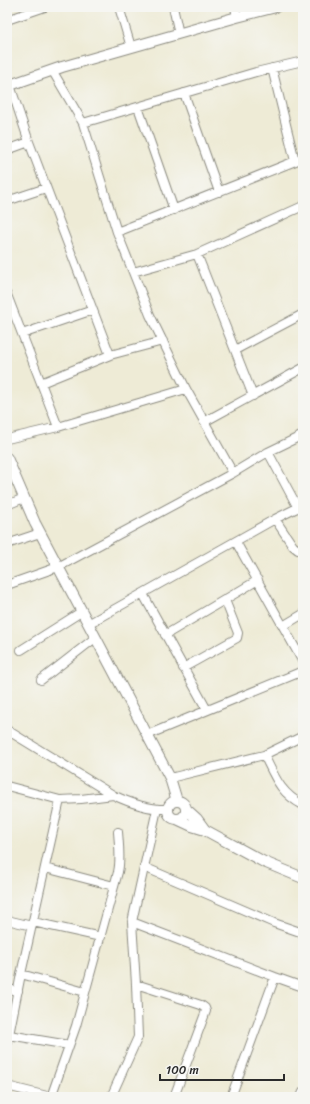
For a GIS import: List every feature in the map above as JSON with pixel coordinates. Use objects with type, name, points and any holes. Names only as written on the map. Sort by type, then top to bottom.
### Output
[{"type":"street","points":[[7,20],[45,7]]},
{"type":"street","points":[[119,7],[130,47]]},
{"type":"street","points":[[173,7],[179,34]]},
{"type":"street","points":[[110,355],[8,86],[52,70],[179,34],[236,12],[276,7]]},
{"type":"street","points":[[83,123],[303,60]]},
{"type":"street","points":[[117,232],[299,160],[272,68]]},
{"type":"street","points":[[52,70],[83,123],[117,232],[150,315],[186,389],[233,473]]},
{"type":"street","points":[[184,93],[219,192]]},
{"type":"street","points":[[138,107],[174,210]]},
{"type":"street","points":[[7,150],[29,142]]},
{"type":"street","points":[[7,201],[46,188]]},
{"type":"street","points":[[133,272],[197,254],[303,206]]},
{"type":"street","points":[[197,254],[253,396]]},
{"type":"street","points":[[7,295],[58,427]]},
{"type":"street","points":[[22,334],[93,310]]},
{"type":"street","points":[[235,350],[303,314]]},
{"type":"street","points":[[41,383],[110,355],[163,341]]},
{"type":"street","points":[[204,422],[303,368]]},
{"type":"street","points":[[7,439],[58,427],[186,389]]},
{"type":"street","points":[[7,585],[58,567],[233,473],[268,452],[303,435]]},
{"type":"street","points":[[88,624],[275,519],[300,507],[268,452]]},
{"type":"street","points":[[8,465],[40,533],[170,778],[177,801]]},
{"type":"street","points":[[7,505],[24,498]]},
{"type":"street","points":[[275,519],[293,546],[298,550],[303,548]]},
{"type":"street","points":[[7,544],[40,533]]},
{"type":"street","points":[[236,542],[303,662]]},
{"type":"street","points":[[165,635],[258,580]]},
{"type":"street","points":[[142,594],[207,710]]},
{"type":"street","points":[[184,668],[237,638],[238,633],[225,600]]},
{"type":"street","points":[[21,650],[81,612]]},
{"type":"street","points":[[283,626],[303,614]]},
{"type":"street","points":[[41,680],[95,638]]},
{"type":"street","points":[[147,735],[303,671]]},
{"type":"street","points":[[7,730],[126,802],[157,809],[168,809]]},
{"type":"street","points":[[170,778],[264,755],[303,736]]},
{"type":"street","points":[[264,755],[284,792],[303,805]]},
{"type":"street","points":[[7,786],[60,800],[113,795]]},
{"type":"street","points":[[7,1045],[21,974],[60,800]]},
{"type":"street","points":[[168,809],[170,805],[177,801],[183,803],[186,809],[197,819],[205,830]]},
{"type":"street","points":[[115,1096],[138,1037],[132,922],[157,809]]},
{"type":"street","points":[[168,809],[170,816],[175,819],[205,830],[264,862],[303,878]]},
{"type":"street","points":[[178,819],[184,817],[186,814],[186,809]]},
{"type":"street","points":[[7,1086],[51,1097],[76,1026],[114,886],[119,865],[120,848],[118,832]]},
{"type":"street","points":[[144,867],[274,923],[303,933]]},
{"type":"street","points":[[45,868],[114,886]]},
{"type":"street","points":[[7,920],[101,937]]},
{"type":"street","points":[[132,922],[303,987]]},
{"type":"street","points":[[21,974],[85,992]]},
{"type":"street","points":[[232,1097],[275,977]]},
{"type":"street","points":[[136,984],[201,1005],[205,1008],[206,1011],[174,1097]]},
{"type":"street","points":[[7,989],[18,991]]},
{"type":"street","points":[[9,1035],[69,1045]]},
{"type":"street","points":[[301,1097],[303,1092]]}]
